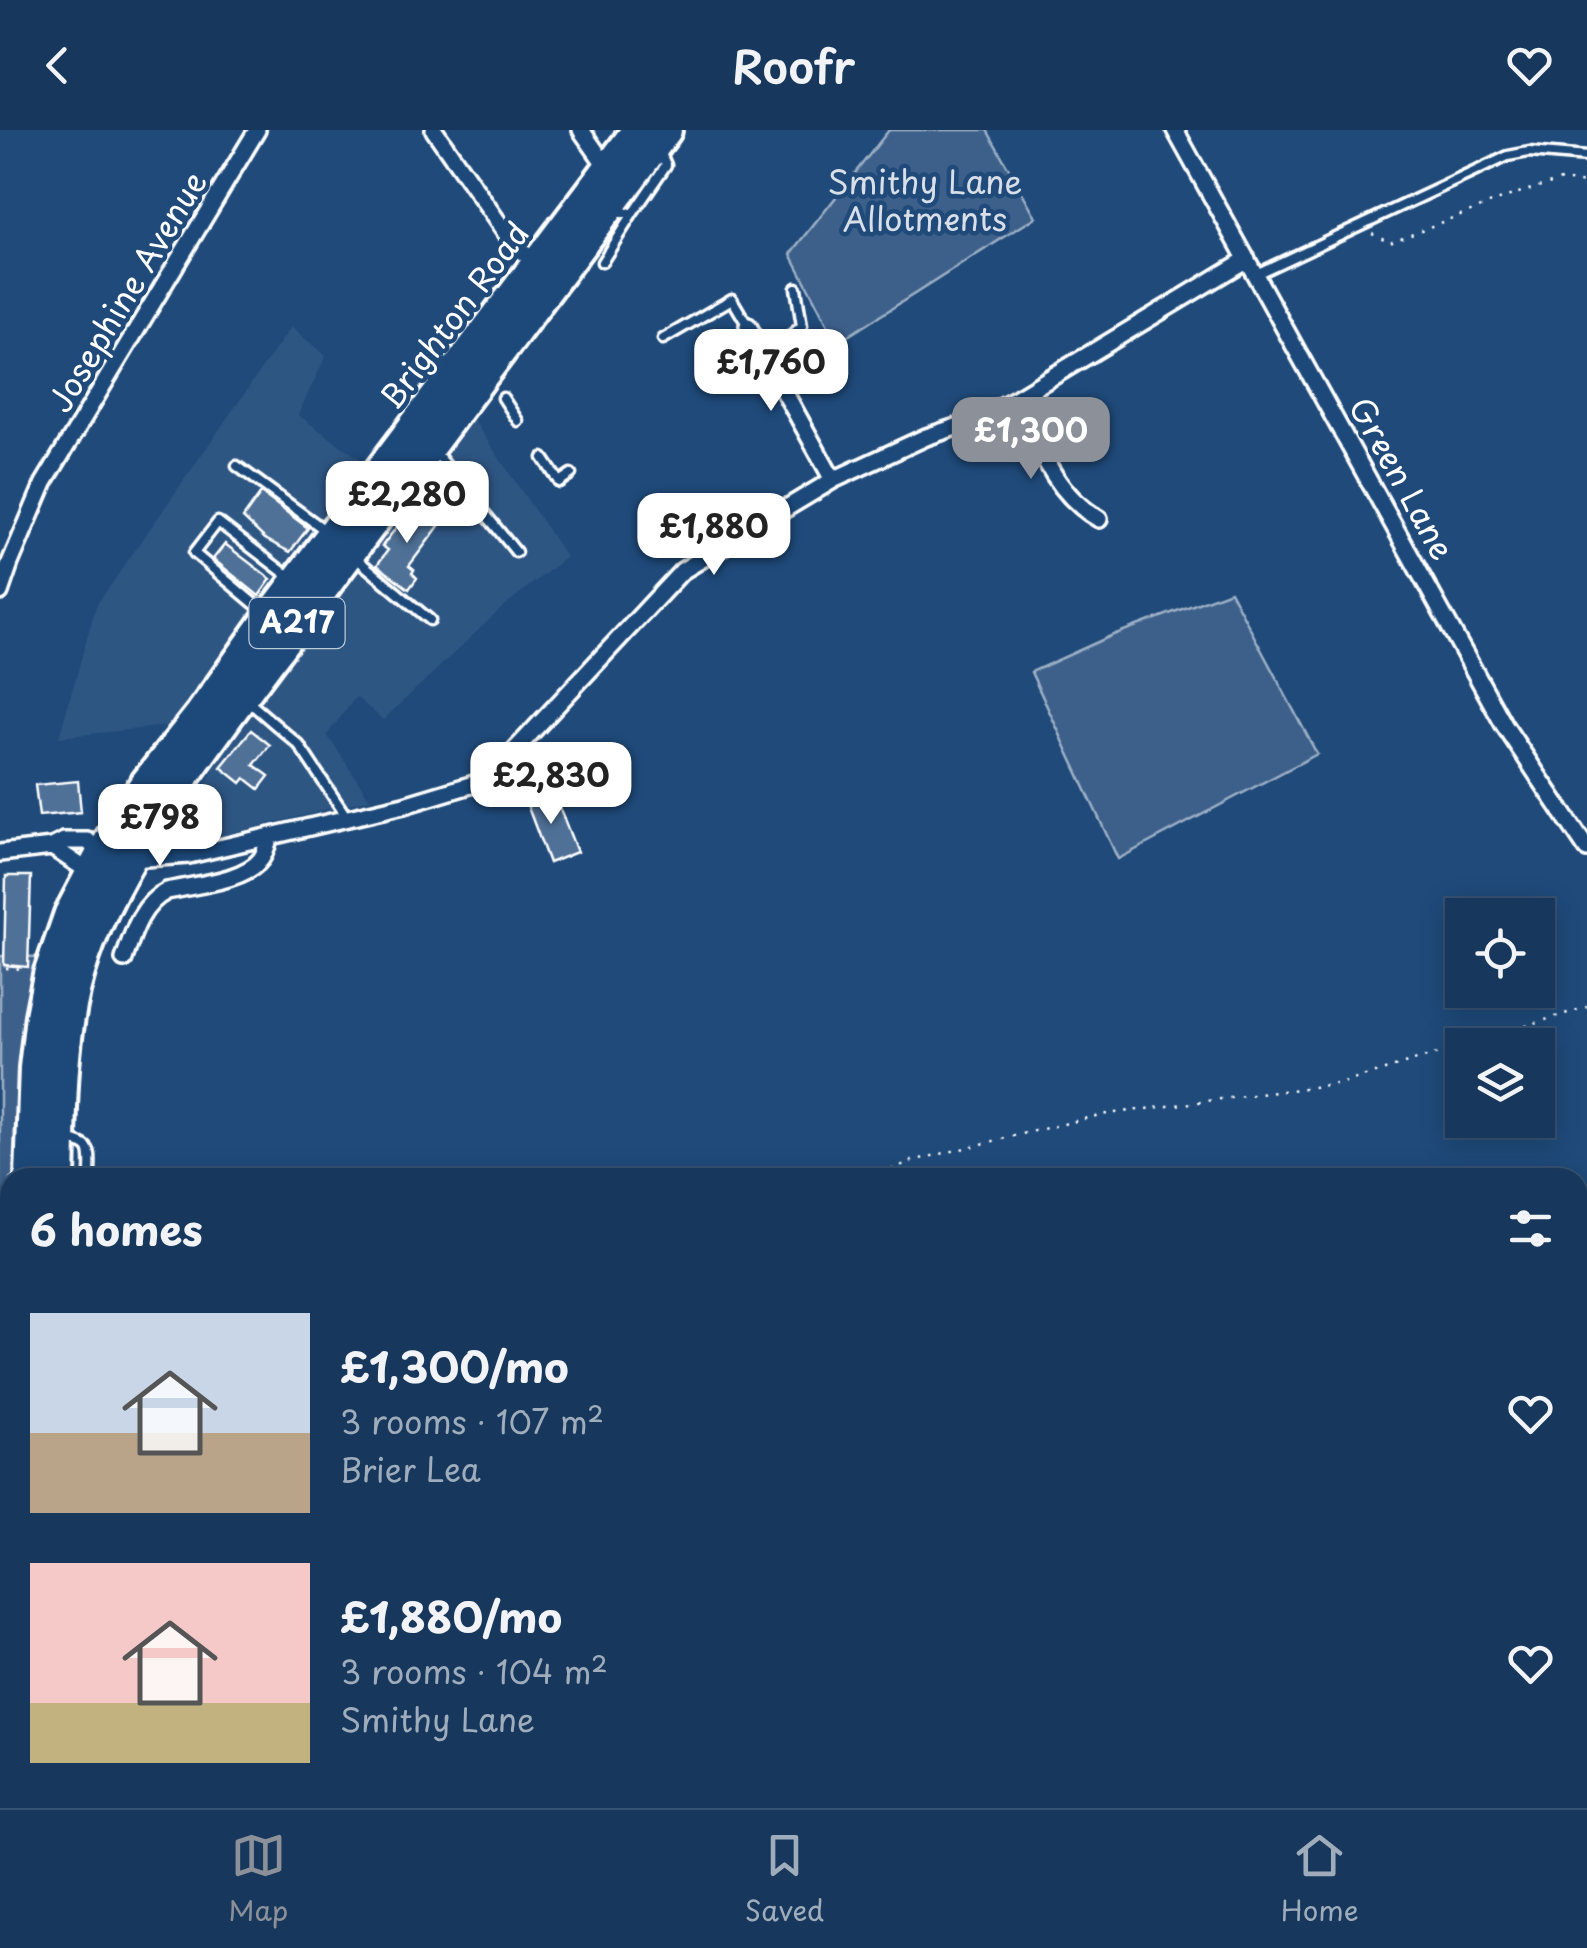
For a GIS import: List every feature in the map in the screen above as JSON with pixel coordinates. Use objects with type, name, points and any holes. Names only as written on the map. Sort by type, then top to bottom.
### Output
[{"type":"highway","name":"Brighton Road","points":[[31,1168],[41,1016],[49,974],[70,914],[166,801],[242,696],[341,544],[538,263],[609,170],[653,134]]},
{"type":"highway","name":"Brighton Road","points":[[59,1168],[62,1071],[75,986],[115,857],[144,786],[298,582],[341,544],[430,445],[618,213],[653,134]]},
{"type":"street","name":"Josephine Avenue","points":[[0,592],[44,483],[257,130]]},
{"type":"street","points":[[434,130],[516,248],[538,263]]},
{"type":"street","points":[[581,130],[609,170]]},
{"type":"street","name":"Green Lane","points":[[1176,130],[1504,725],[1587,850]]},
{"type":"street","points":[[0,853],[52,847],[64,841],[88,842],[115,857],[189,855],[404,805],[487,780],[682,572],[833,480],[926,437],[974,421],[1252,266]]},
{"type":"street","points":[[748,326],[833,480]]},
{"type":"street","points":[[1017,398],[1052,474],[1067,495],[1099,519]]},
{"type":"street","points":[[166,801],[172,828],[189,855]]},
{"type":"street","points":[[124,959],[148,904],[167,890],[249,870],[259,862],[270,836]]},
{"type":"lane","points":[[1252,266],[1367,222],[1508,156],[1529,152],[1587,157]]},
{"type":"lane","points":[[602,262],[618,213]]},
{"type":"lane","points":[[765,357],[802,326],[796,288]]},
{"type":"lane","points":[[663,339],[732,299],[748,326]]},
{"type":"lane","points":[[502,398],[518,421]]},
{"type":"lane","points":[[430,445],[516,552]]},
{"type":"lane","points":[[543,458],[559,482],[572,474]]},
{"type":"lane","points":[[237,466],[341,544],[430,620]]},
{"type":"lane","points":[[270,617],[194,553],[218,522],[298,582]]},
{"type":"lane","points":[[242,696],[299,744],[348,819]]},
{"type":"lane","points":[[60,1137],[84,1143],[91,1153],[90,1168]]},
{"type":"path","points":[[1367,222],[1373,235],[1390,242],[1560,180],[1587,183]]},
{"type":"path","points":[[1519,1028],[1587,1007]]},
{"type":"path","points":[[894,1168],[912,1160],[1100,1115],[1343,1083],[1445,1051]]},
{"type":"shaded area","points":[[291,327],[326,356],[298,415],[373,468],[469,413],[566,557],[503,607],[383,720],[356,697],[327,735],[370,799],[195,842],[185,837],[181,825],[214,770],[177,725],[59,737],[96,606]]},
{"type":"green space","name":"Smithy Lane Allotments","points":[[889,130],[987,130],[1036,217],[837,343],[791,254]]},
{"type":"green space","points":[[1230,591],[1317,754],[1118,859],[1031,672],[1113,635]]},
{"type":"green space","points":[[0,956],[39,957],[18,1168],[0,1168]]},
{"type":"building","points":[[261,493],[308,528],[290,552],[265,539],[243,518]]},
{"type":"building","points":[[413,506],[439,526],[409,566],[417,578],[409,589],[377,565],[388,550],[382,546]]},
{"type":"building","points":[[225,544],[271,579],[259,596],[213,559]]},
{"type":"building","points":[[251,730],[270,745],[254,765],[269,776],[259,789],[245,778],[241,783],[221,767]]},
{"type":"building","points":[[78,781],[81,812],[39,816],[35,785]]},
{"type":"building","points":[[553,791],[577,852],[549,863],[526,802]]},
{"type":"building","points":[[6,876],[31,876],[28,967],[4,965]]}]
